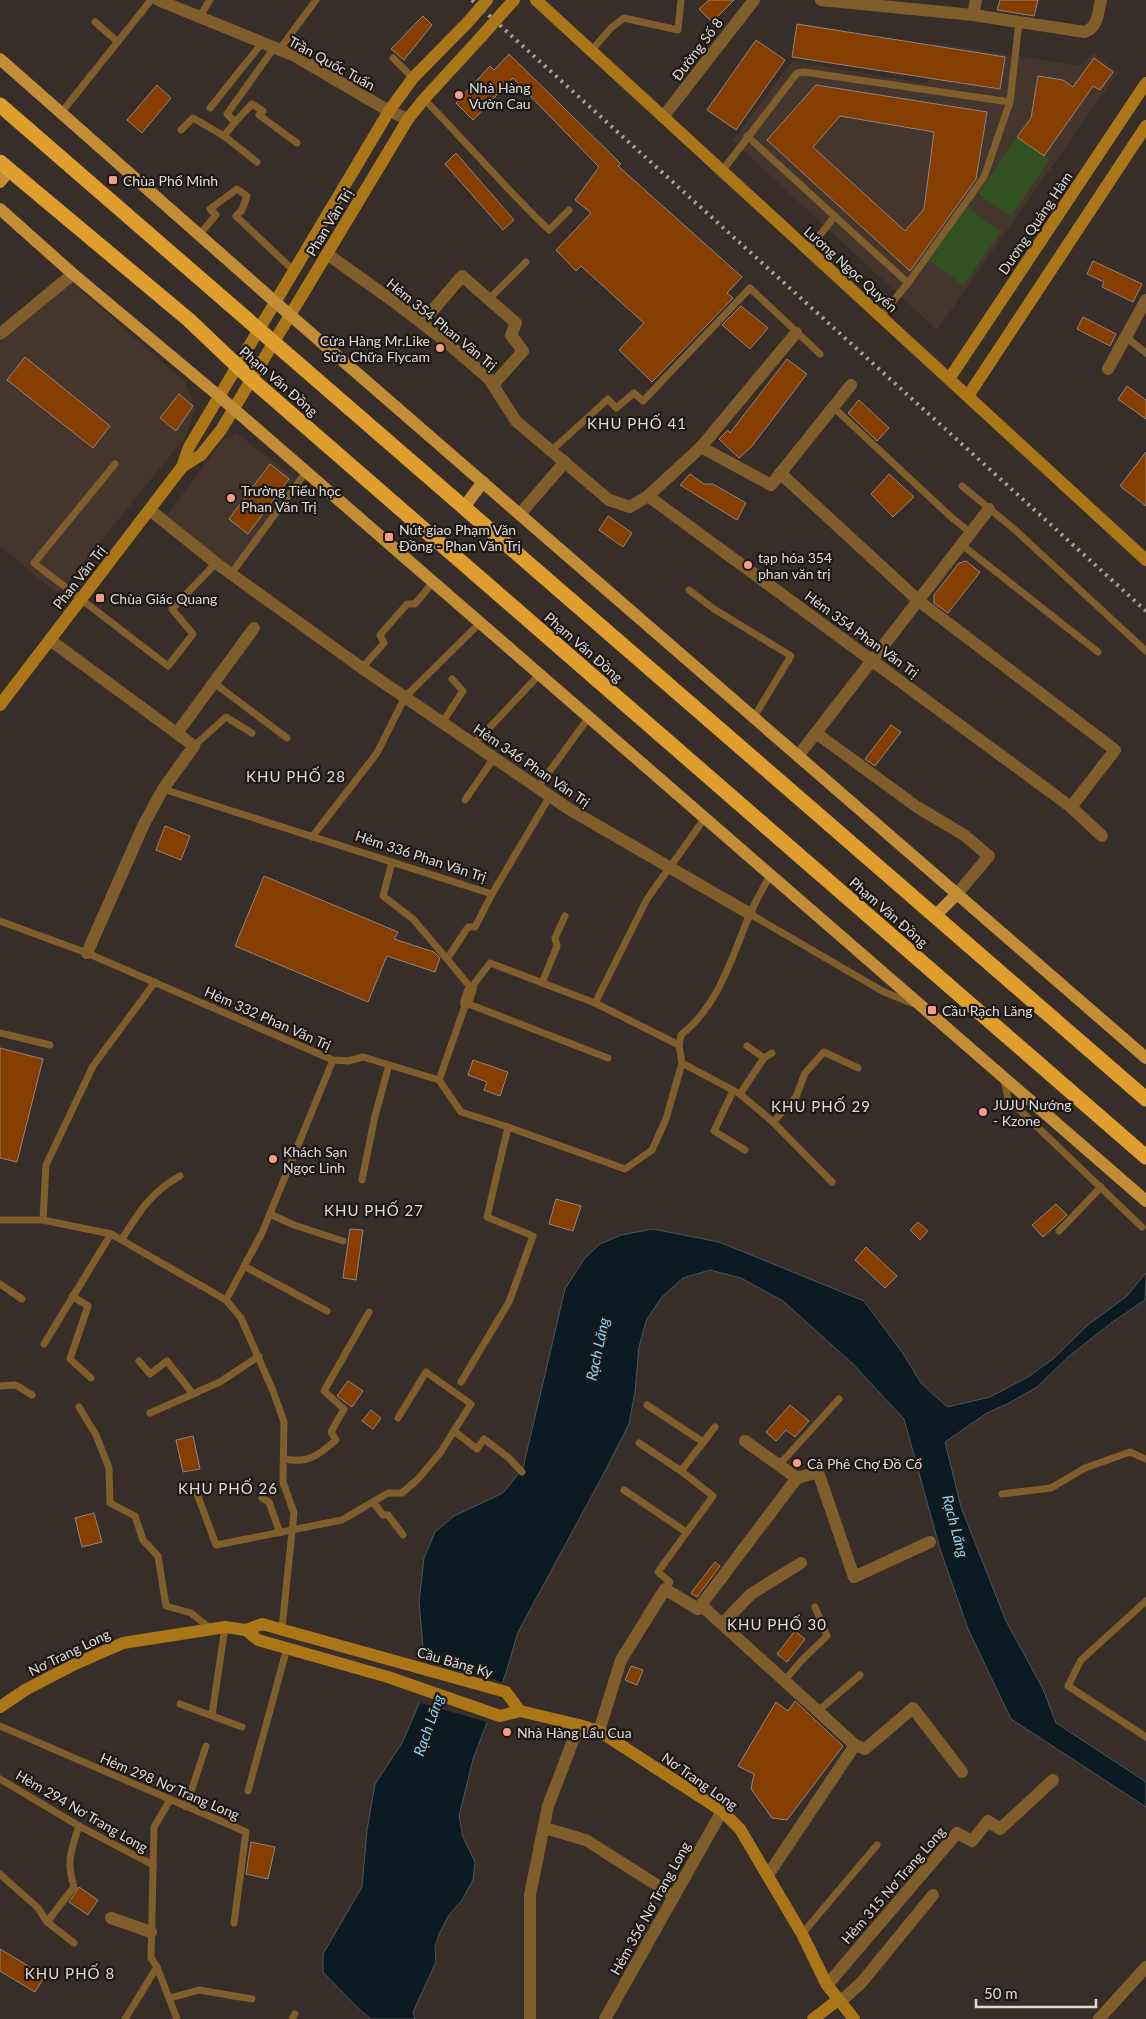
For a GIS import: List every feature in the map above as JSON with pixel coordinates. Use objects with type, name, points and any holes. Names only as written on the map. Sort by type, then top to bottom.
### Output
[{"type":"highway","name":"Phạm Văn Đồng","points":[[0,105],[1146,1099]]},
{"type":"highway","name":"Phạm Văn Đồng","points":[[5,166],[189,320],[238,367],[1146,1157]]},
{"type":"main road","name":"Phan Văn Trị","points":[[0,705],[182,467],[189,447],[389,111],[414,78],[487,0]]},
{"type":"main road","name":"Phan Văn Trị","points":[[182,467],[201,456],[234,409],[408,119],[424,98],[514,0]]},
{"type":"main road","name":"Lương Ngọc Quyến","points":[[536,0],[1146,560]]},
{"type":"main road","points":[[0,59],[290,315],[957,894],[1144,1053]]},
{"type":"main road","name":"Dương Quảng Hàm","points":[[949,379],[1146,83]]},
{"type":"main road","points":[[968,396],[1146,126]]},
{"type":"main road","points":[[0,182],[5,166]]},
{"type":"main road","points":[[0,209],[73,274],[220,397],[434,582],[1146,1201]]},
{"type":"main road","points":[[464,507],[484,482]]},
{"type":"main road","points":[[935,916],[957,894]]},
{"type":"main road","name":"Nơ Trang Long","points":[[0,1707],[25,1690],[123,1643],[225,1627],[246,1630],[262,1624],[396,1661]]},
{"type":"main road","name":"Nơ Trang Long","points":[[246,1630],[258,1640],[388,1677],[500,1716],[520,1711],[579,1725],[599,1732],[722,1811],[740,1828],[802,1934],[827,1985],[854,2019]]},
{"type":"main road","name":"Cầu Băng Ky","points":[[396,1661],[506,1692],[520,1711]]},
{"type":"main road","points":[[813,2019],[839,2001]]},
{"type":"street","name":"Trần Quốc Tuấn","points":[[158,0],[295,56],[389,111],[408,119]]},
{"type":"street","name":"Đường Số 8","points":[[663,117],[754,0]]},
{"type":"street","points":[[821,0],[973,15],[1085,32],[1096,24],[1101,0]]},
{"type":"street","points":[[973,15],[976,0]]},
{"type":"street","name":"Hẻm 354 Phan Văn Trị","points":[[327,254],[422,323],[489,379],[516,421],[609,500],[630,507],[648,496],[1071,807],[1102,836]]},
{"type":"street","points":[[0,334],[73,274]]},
{"type":"street","points":[[422,323],[462,276],[489,299],[516,323],[511,335],[523,351],[493,385]]},
{"type":"street","points":[[1108,369],[1146,300]]},
{"type":"street","points":[[648,496],[701,447],[796,333]]},
{"type":"street","points":[[701,447],[771,485],[851,385]]},
{"type":"street","points":[[520,514],[565,462]]},
{"type":"street","points":[[780,473],[919,601],[1115,750],[1071,807]]},
{"type":"street","points":[[798,756],[990,509]]},
{"type":"street","name":"Hẻm 346 Phan Văn Trị","points":[[150,510],[216,563],[362,668],[569,809],[750,914]]},
{"type":"street","points":[[177,733],[254,628]]},
{"type":"street","points":[[50,640],[194,746],[163,789],[143,826],[87,953]]},
{"type":"street","points":[[816,734],[918,807],[964,835],[989,856],[957,894]]},
{"type":"street","points":[[466,1003],[471,988]]},
{"type":"street","points":[[745,1441],[797,1478]]},
{"type":"street","points":[[599,1732],[621,1660],[665,1589],[698,1609],[797,1478],[818,1472],[854,1577],[930,1542]]},
{"type":"street","points":[[722,1624],[751,1594],[801,1564]]},
{"type":"street","points":[[701,1605],[855,1745],[865,1749],[913,1708],[962,1772]]},
{"type":"street","points":[[530,2019],[530,1895],[548,1806],[579,1725]]},
{"type":"street","points":[[768,1875],[855,1745]]},
{"type":"street","name":"Hẻm 315 Nơ Trang Long","points":[[827,1985],[957,1833],[972,1841],[988,1821],[1000,1829],[1053,1780]]},
{"type":"street","name":"Hẻm 356 Nơ Trang Long","points":[[605,2019],[722,1811]]},
{"type":"street","points":[[544,1828],[586,1840],[674,1896]]},
{"type":"street","points":[[839,2001],[862,1982],[934,1895]]},
{"type":"street","points":[[111,1918],[152,1932]]},
{"type":"street","points":[[1099,2019],[1146,1967]]},
{"type":"lane","points":[[61,113],[151,0]]},
{"type":"lane","points":[[199,18],[210,0]]},
{"type":"lane","points":[[210,108],[272,47],[316,0]]},
{"type":"lane","points":[[591,51],[611,28],[624,18],[678,30],[681,0]]},
{"type":"lane","points":[[95,22],[118,42]]},
{"type":"lane","points":[[881,316],[908,283],[984,177],[1010,102],[1019,22]]},
{"type":"lane","points":[[235,122],[227,114],[272,47]]},
{"type":"lane","points":[[393,58],[414,78]]},
{"type":"lane","points":[[722,171],[797,73],[804,72],[1010,102]]},
{"type":"lane","points":[[424,98],[465,140],[495,176],[549,230],[568,210]]},
{"type":"lane","points":[[224,136],[252,104],[263,111],[259,115],[297,143]]},
{"type":"lane","points":[[181,130],[193,118],[224,136],[257,162]]},
{"type":"lane","points":[[747,136],[908,283]]},
{"type":"lane","points":[[200,234],[216,215],[210,209],[237,189],[247,196],[242,210],[236,216],[294,271]]},
{"type":"lane","points":[[808,250],[835,216]]},
{"type":"lane","points":[[489,299],[526,262]]},
{"type":"lane","points":[[551,451],[608,399],[616,408],[634,393],[643,401],[750,288],[820,354]]},
{"type":"lane","points":[[1125,336],[1146,353]]},
{"type":"lane","points":[[833,407],[951,518],[971,533]]},
{"type":"lane","points":[[115,464],[34,563],[168,666],[193,634],[172,609],[216,563]]},
{"type":"lane","points":[[232,574],[306,472]]},
{"type":"lane","points":[[962,486],[1028,542],[1146,651]]},
{"type":"lane","points":[[962,545],[1098,652]]},
{"type":"lane","points":[[362,668],[384,643],[380,635],[407,604],[415,604],[434,582]]},
{"type":"lane","points":[[689,590],[714,609],[791,656],[754,717]]},
{"type":"lane","points":[[312,837],[376,753],[405,697],[480,622]]},
{"type":"lane","points":[[474,744],[540,674]]},
{"type":"lane","points":[[442,723],[463,691],[452,679]]},
{"type":"lane","points":[[214,683],[287,738]]},
{"type":"lane","points":[[194,746],[226,717],[252,733]]},
{"type":"lane","points":[[538,788],[589,717]]},
{"type":"lane","points":[[465,800],[494,758]]},
{"type":"lane","name":"Hẻm 336 Phan Văn Trị","points":[[163,789],[492,894],[475,927],[468,927],[447,959]]},
{"type":"lane","points":[[492,894],[550,796]]},
{"type":"lane","points":[[595,1003],[647,899],[668,867],[705,818]]},
{"type":"lane","points":[[392,862],[383,896],[412,919],[471,988],[490,963],[595,1003],[679,1045]]},
{"type":"lane","points":[[608,1058],[466,1003],[439,1080],[461,1112],[508,1126],[625,1169],[652,1150],[666,1119],[682,1063],[679,1045],[681,1035],[694,1025],[725,977],[750,914],[770,875]]},
{"type":"lane","name":"Hẻm 346 Phan Văn Trị","points":[[750,914],[884,992],[922,1007]]},
{"type":"lane","points":[[542,983],[556,946],[555,938],[565,916]]},
{"type":"lane","name":"Hẻm 332 Phan Văn Trị","points":[[0,921],[87,953],[333,1060],[348,1061],[363,1057],[439,1080]]},
{"type":"lane","points":[[43,1220],[46,1165],[94,1066],[155,982]]},
{"type":"lane","points":[[0,1033],[50,1046]]},
{"type":"lane","points":[[747,1046],[764,1058]]},
{"type":"lane","points":[[773,1122],[796,1097],[805,1073],[824,1052],[858,1068]]},
{"type":"lane","points":[[746,1150],[714,1131],[737,1093],[764,1058],[772,1053]]},
{"type":"lane","points":[[226,1300],[270,1214],[333,1060]]},
{"type":"lane","points":[[682,1063],[737,1093],[773,1122],[832,1182]]},
{"type":"lane","points":[[362,1180],[388,1065]]},
{"type":"lane","points":[[1004,1078],[1008,1099],[1142,1228]]},
{"type":"lane","points":[[461,1382],[509,1302],[533,1236],[486,1217],[508,1126]]},
{"type":"lane","points":[[122,1239],[149,1198],[167,1183],[180,1176]]},
{"type":"lane","points":[[1059,1231],[1101,1187]]},
{"type":"lane","points":[[270,1214],[294,1225],[343,1241]]},
{"type":"lane","points":[[0,1220],[43,1220],[111,1234],[226,1300],[241,1318],[259,1356],[284,1422],[283,1482],[294,1513],[282,1628]]},
{"type":"lane","points":[[44,1344],[111,1234]]},
{"type":"lane","points":[[244,1266],[327,1311]]},
{"type":"lane","points":[[0,1284],[22,1299]]},
{"type":"lane","points":[[72,1296],[88,1306],[70,1359],[91,1378]]},
{"type":"lane","points":[[284,1459],[297,1462],[312,1458],[322,1453],[336,1440],[331,1432],[344,1410],[324,1391],[368,1312]]},
{"type":"lane","points":[[150,1413],[220,1382],[259,1356]]},
{"type":"lane","points":[[139,1361],[150,1374],[166,1361],[193,1394]]},
{"type":"lane","points":[[195,1488],[216,1545],[342,1520],[388,1493],[402,1492],[418,1479],[440,1453],[471,1404],[426,1372],[398,1418]]},
{"type":"lane","points":[[0,1386],[16,1385],[32,1395]]},
{"type":"lane","points":[[779,1466],[839,1399]]},
{"type":"lane","points":[[647,1405],[703,1442]]},
{"type":"lane","points":[[79,1407],[96,1435],[109,1468],[110,1503],[135,1516],[144,1540],[158,1556],[166,1606],[191,1613],[211,1629]]},
{"type":"lane","points":[[681,1471],[715,1427]]},
{"type":"lane","points":[[454,1432],[477,1449],[484,1439],[509,1458],[522,1472]]},
{"type":"lane","points":[[639,1443],[681,1471],[713,1496],[658,1572],[670,1582],[665,1589]]},
{"type":"lane","points":[[1002,1494],[1051,1488],[1085,1468],[1130,1452],[1146,1459]]},
{"type":"lane","points":[[624,1490],[686,1532]]},
{"type":"lane","points":[[262,1498],[269,1502],[280,1533]]},
{"type":"lane","points":[[373,1502],[383,1515],[388,1515],[403,1536]]},
{"type":"lane","points":[[1146,1601],[1081,1660],[1068,1686],[1146,1737]]},
{"type":"lane","points":[[784,1681],[827,1636],[814,1607]]},
{"type":"lane","points":[[212,1715],[225,1627]]},
{"type":"lane","points":[[248,1791],[287,1648]]},
{"type":"lane","points":[[818,1712],[860,1675]]},
{"type":"lane","points":[[180,1704],[242,1727]]},
{"type":"lane","name":"Hẻm 298 Nơ Trang Long","points":[[0,1726],[246,1832],[234,1923]]},
{"type":"lane","points":[[186,1807],[206,1746]]},
{"type":"lane","name":"Hẻm 294 Nơ Trang Long","points":[[0,1779],[79,1826],[153,1866]]},
{"type":"lane","points":[[170,1800],[154,1827],[151,1958],[178,2019]]},
{"type":"lane","points":[[47,1922],[74,1887],[68,1868],[72,1846],[79,1826]]},
{"type":"lane","points":[[802,1934],[877,1845]]},
{"type":"lane","points":[[0,1874],[38,1908],[47,1922],[74,1944]]},
{"type":"lane","points":[[125,2019],[156,1967]]},
{"type":"lane","points":[[170,1998],[199,1990],[252,1998]]},
{"type":"shaded area","points":[[933,43],[1080,66],[1093,53],[1118,72],[937,330],[733,141],[792,61],[927,84]]},
{"type":"shaded area","points":[[71,282],[183,380],[193,400],[195,409],[186,436],[58,594],[0,546],[0,343]]},
{"type":"shaded area","name":"Trường Tiểu học Phan Văn Trị","points":[[236,433],[296,479],[232,569],[165,518],[222,441]]},
{"type":"green space","points":[[1017,137],[1050,159],[1011,216],[978,194]]},
{"type":"green space","points":[[967,207],[1001,232],[963,285],[929,260]]},
{"type":"water","name":"Rạch Lăng","points":[[653,1229],[719,1242],[864,1301],[902,1352],[921,1383],[947,1407],[990,1397],[1028,1377],[1053,1359],[1089,1324],[1126,1297],[1146,1273],[1145,1300],[1111,1323],[1068,1357],[1037,1387],[987,1413],[945,1442],[961,1507],[1006,1621],[1043,1689],[1056,1723],[1146,1782],[1146,1807],[1011,1719],[968,1629],[940,1549],[904,1419],[853,1364],[783,1301],[741,1278],[710,1270],[683,1278],[661,1298],[646,1321],[639,1347],[635,1392],[629,1424],[518,1632],[506,1673],[473,1759],[459,1816],[463,1837],[475,1862],[473,1880],[462,1900],[449,1915],[439,1934],[435,1947],[436,1962],[413,2012],[415,2019],[371,2019],[323,1972],[323,1954],[362,1887],[367,1830],[375,1784],[402,1743],[424,1692],[423,1646],[419,1602],[424,1558],[435,1532],[454,1516],[503,1493],[523,1468],[565,1289],[585,1258],[600,1244],[621,1235]]},
{"type":"pier","points":[[421,1659],[505,1683],[490,1723],[417,1702],[421,1692]]},
{"type":"building","points":[[709,0],[734,0],[712,22],[699,9]]},
{"type":"building","points":[[1000,0],[1038,0],[1034,16],[997,10]]},
{"type":"building","points":[[423,16],[432,25],[404,60],[391,49]]},
{"type":"building","points":[[797,24],[1005,57],[1000,89],[792,57]]},
{"type":"building","points":[[756,40],[785,60],[736,130],[707,110]]},
{"type":"building","points":[[509,54],[621,164],[618,166],[742,277],[727,293],[733,298],[652,382],[619,350],[644,323],[581,266],[576,271],[556,250],[591,213],[575,200],[599,167],[513,78],[473,120],[456,103],[490,66],[494,70]]},
{"type":"building","points":[[1094,58],[1113,72],[1100,90],[1093,86],[1044,156],[1017,137],[1031,118],[1038,76],[1063,80],[1073,87]]},
{"type":"building","points":[[157,85],[171,98],[142,133],[127,120]]},
{"type":"building","points":[[816,85],[987,112],[976,179],[910,271],[767,140]],"holes":[[[840,116],[934,132],[924,209],[905,231],[813,147]]]},
{"type":"building","points":[[456,153],[514,220],[503,230],[445,164]]},
{"type":"building","points":[[1093,261],[1142,284],[1133,302],[1102,287],[1104,282],[1087,274]]},
{"type":"building","points":[[741,306],[768,328],[750,349],[722,325]]},
{"type":"building","points":[[1083,317],[1116,334],[1110,346],[1077,329]]},
{"type":"building","points":[[25,357],[110,426],[93,448],[7,380]]},
{"type":"building","points":[[787,359],[807,374],[752,446],[739,458],[719,439],[728,430],[730,433]]},
{"type":"building","points":[[1127,386],[1146,400],[1146,419],[1118,399]]},
{"type":"building","points":[[179,394],[193,406],[176,431],[160,418]]},
{"type":"building","points":[[859,400],[889,428],[877,441],[848,413]]},
{"type":"building","points":[[1146,452],[1146,506],[1120,486]]},
{"type":"building","points":[[270,464],[289,479],[248,534],[229,519]]},
{"type":"building","points":[[690,474],[704,484],[713,484],[746,503],[737,520],[680,485]]},
{"type":"building","points":[[889,474],[914,497],[893,517],[871,494]]},
{"type":"building","points":[[608,516],[632,533],[623,547],[599,530]]},
{"type":"building","points":[[966,561],[980,572],[948,613],[934,603],[934,595],[959,563]]},
{"type":"building","points":[[891,725],[901,732],[875,766],[865,759]]},
{"type":"building","points":[[165,826],[190,836],[181,860],[156,850]]},
{"type":"building","points":[[264,876],[398,932],[394,939],[434,952],[440,958],[435,972],[387,956],[368,1002],[235,946]]},
{"type":"building","points":[[0,1048],[43,1059],[17,1162],[0,1158]]},
{"type":"building","points":[[473,1060],[508,1072],[500,1096],[484,1090],[487,1082],[468,1075]]},
{"type":"building","points":[[556,1199],[581,1206],[573,1231],[549,1224]]},
{"type":"building","points":[[1056,1204],[1067,1215],[1043,1237],[1032,1225]]},
{"type":"building","points":[[918,1222],[928,1231],[920,1240],[910,1230]]},
{"type":"building","points":[[350,1229],[363,1230],[356,1280],[343,1278]]},
{"type":"building","points":[[866,1247],[897,1276],[885,1288],[855,1260]]},
{"type":"building","points":[[348,1381],[363,1391],[352,1407],[337,1396]]},
{"type":"building","points":[[790,1405],[809,1421],[795,1437],[786,1430],[776,1441],[766,1432]]},
{"type":"building","points":[[371,1410],[381,1418],[373,1429],[362,1421]]},
{"type":"building","points":[[193,1436],[200,1469],[183,1472],[176,1440]]},
{"type":"building","points":[[94,1513],[102,1542],[82,1547],[75,1518]]},
{"type":"building","points":[[715,1562],[720,1566],[697,1597],[691,1593]]},
{"type":"building","points":[[795,1631],[805,1639],[787,1662],[777,1654]]},
{"type":"building","points":[[631,1666],[643,1670],[637,1685],[625,1680]]},
{"type":"building","points":[[795,1701],[843,1746],[787,1820],[772,1818],[751,1789],[754,1774],[738,1766],[776,1702],[788,1711]]},
{"type":"building","points":[[251,1842],[275,1847],[268,1879],[246,1874]]},
{"type":"building","points":[[79,1887],[98,1900],[88,1915],[69,1902]]},
{"type":"building","points":[[0,1949],[45,1976],[35,1992],[0,1971]]},
{"type":"railway","points":[[472,0],[1146,611]]},
{"type":"place","name":"Nhà Hàng Vườn Cau","points":[[459,95]]},
{"type":"place","name":"Chùa Phổ Minh","points":[[113,180]]},
{"type":"place","name":"Cửa Hàng Mr.Like Sữa Chữa Flycam","points":[[440,348]]},
{"type":"place","name":"Trường Tiểu học Phan Văn Trị","points":[[231,498]]},
{"type":"place","name":"Nút giao Phạm Văn Đồng - Phan Văn Trị","points":[[389,537]]},
{"type":"place","name":"tạp hóa 354 phan văn trị","points":[[748,565]]},
{"type":"place","name":"Chùa Giác Quang","points":[[100,598]]},
{"type":"place","name":"Cầu Rạch Lăng","points":[[932,1010]]},
{"type":"place","name":"JUJU Nướng - Kzone","points":[[983,1112]]},
{"type":"place","name":"Khách Sạn Ngọc Linh","points":[[273,1159]]},
{"type":"place","name":"Cà Phê Chợ Đồ Cổ","points":[[797,1463]]},
{"type":"place","name":"Nhà Hàng Lẩu Cua","points":[[507,1732]]},
{"type":"district","name":"KHU PHỐ 41","points":[[637,423]]},
{"type":"district","name":"KHU PHỐ 28","points":[[296,776]]},
{"type":"district","name":"KHU PHỐ 29","points":[[821,1106]]},
{"type":"district","name":"KHU PHỐ 27","points":[[374,1210]]},
{"type":"district","name":"KHU PHỐ 26","points":[[228,1488]]},
{"type":"district","name":"KHU PHỐ 30","points":[[777,1624]]},
{"type":"district","name":"KHU PHỐ 8","points":[[70,1973]]}]
